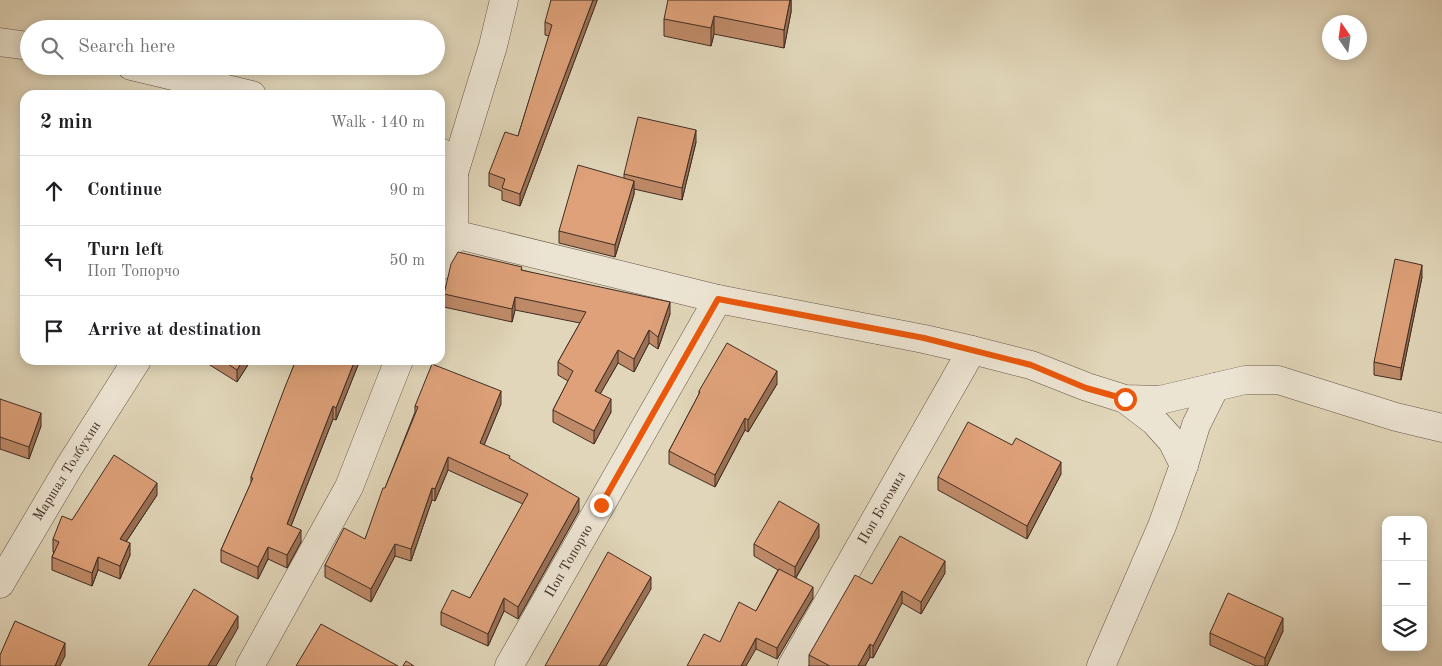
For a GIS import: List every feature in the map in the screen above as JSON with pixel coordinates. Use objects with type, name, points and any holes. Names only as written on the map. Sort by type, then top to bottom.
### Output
[{"type":"street","points":[[445,255],[454,234],[447,163],[493,46],[504,0]]},
{"type":"street","points":[[0,42],[20,45]]},
{"type":"street","points":[[169,75],[231,90]]},
{"type":"street","points":[[454,234],[718,299],[924,338],[1031,365],[1086,388],[1125,399],[1160,400],[1245,380],[1278,380],[1396,417],[1442,428]]},
{"type":"street","name":"Поп Топорчо","points":[[509,666],[718,299]]},
{"type":"street","name":"Поп Богомил","points":[[792,666],[972,350]]},
{"type":"street","name":"Маршал Толбухин","points":[[0,584],[69,467],[134,365]]},
{"type":"street","points":[[250,666],[349,487],[397,365]]},
{"type":"street","points":[[1101,666],[1162,526],[1196,426],[1214,387]]},
{"type":"street","points":[[1125,399],[1154,421],[1166,434],[1172,441],[1184,465]]},
{"type":"building","points":[[551,0],[593,0],[520,194],[502,188],[505,179],[489,173],[505,132],[518,136],[552,25],[545,22]]},
{"type":"building","points":[[668,0],[790,0],[784,30],[714,16],[711,28],[664,19]]},
{"type":"building","points":[[638,117],[696,130],[682,188],[624,174]]},
{"type":"building","points":[[578,165],[634,181],[615,245],[559,231]]},
{"type":"building","points":[[458,252],[522,267],[521,270],[670,302],[658,337],[649,330],[634,359],[618,350],[595,391],[611,399],[594,431],[553,410],[573,371],[558,362],[586,312],[515,297],[512,309],[445,294],[451,264]]},
{"type":"building","points":[[1395,259],[1422,265],[1401,368],[1374,362]]},
{"type":"building","points":[[727,343],[777,371],[748,420],[745,418],[715,475],[669,451],[699,391]]},
{"type":"building","points":[[230,365],[240,365],[237,370]]},
{"type":"building","points":[[294,365],[353,365],[336,408],[333,406],[287,524],[301,530],[287,555],[268,547],[258,567],[221,550],[253,478],[251,477]]},
{"type":"building","points":[[432,365],[501,391],[480,443],[510,456],[509,458],[579,498],[518,607],[504,598],[488,634],[441,612],[452,590],[470,598],[528,494],[448,457],[435,489],[432,488],[411,549],[395,544],[371,589],[325,565],[344,528],[365,539],[383,488],[385,488],[418,407],[415,406]]},
{"type":"building","points":[[0,399],[41,413],[29,447],[0,437]]},
{"type":"building","points":[[968,422],[1012,445],[1016,438],[1061,462],[1027,526],[938,477]]},
{"type":"building","points":[[114,455],[157,483],[120,539],[130,543],[120,566],[98,557],[92,573],[52,557],[59,542],[53,539],[62,516],[72,520]]},
{"type":"building","points":[[779,501],[819,524],[795,567],[754,544]]},
{"type":"building","points":[[900,536],[945,561],[921,602],[902,591],[873,646],[870,644],[858,666],[830,666],[809,655],[855,575],[872,584]]},
{"type":"building","points":[[608,552],[651,577],[599,666],[545,666]]},
{"type":"building","points":[[779,569],[813,587],[777,648],[756,638],[741,666],[687,666],[704,634],[720,642],[739,602],[756,611]]},
{"type":"building","points":[[194,589],[238,616],[208,666],[148,666]]},
{"type":"building","points":[[1228,593],[1283,618],[1265,658],[1210,633]]},
{"type":"building","points":[[15,621],[65,643],[55,666],[0,666],[0,655]]},
{"type":"building","points":[[321,624],[398,666],[296,666]]},
{"type":"building","points":[[406,661],[414,666],[403,666]]},
{"type":"route","points":[[601,505],[718,299],[924,338],[1031,365],[1086,388],[1125,399]]}]
